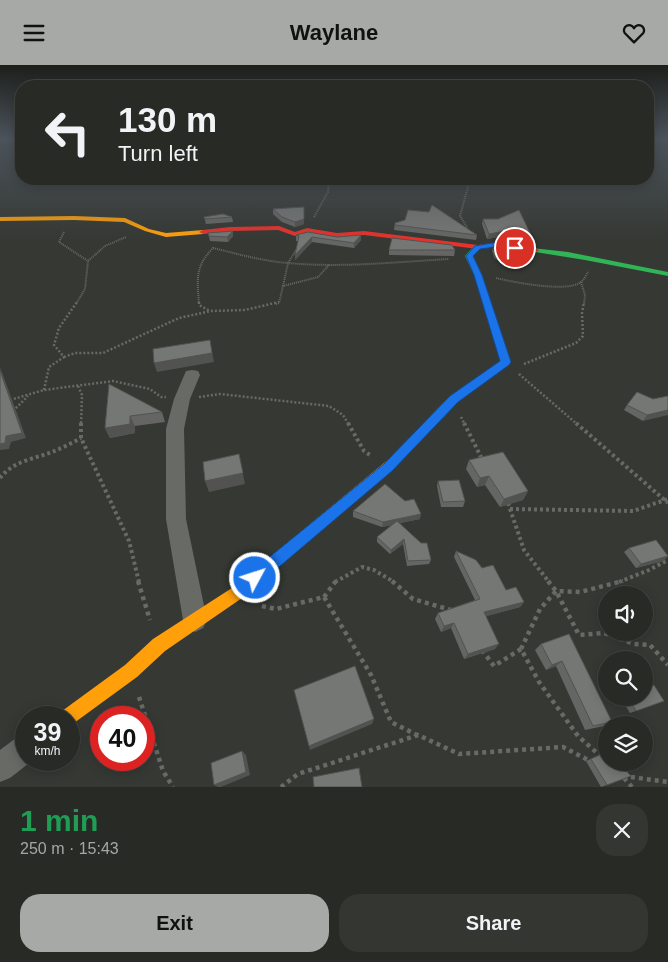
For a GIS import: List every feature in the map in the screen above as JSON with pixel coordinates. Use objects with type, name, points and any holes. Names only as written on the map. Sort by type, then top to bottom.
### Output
[{"type":"street","points":[[0,219],[74,217],[125,220],[147,230],[166,235],[230,229],[279,228],[295,234],[307,230],[337,235],[364,233],[478,247],[504,243],[515,248],[568,253],[596,261],[668,274]]},
{"type":"street","points":[[80,708],[131,671],[159,645],[240,591],[388,467],[454,399],[506,362],[478,275],[469,256],[478,247]]},
{"type":"street","points":[[192,375],[182,399],[175,429],[176,519],[195,621]]},
{"type":"street","points":[[0,768],[15,756]]},
{"type":"path","points":[[469,185],[464,197],[463,210],[460,216],[467,227],[460,240],[478,247]]},
{"type":"path","points":[[74,217],[64,229],[64,235],[59,242],[88,261]]},
{"type":"path","points":[[211,311],[199,305],[196,270],[206,254],[230,229]]},
{"type":"path","points":[[64,357],[54,345],[56,333],[63,317],[86,288],[88,261],[105,246],[147,230]]},
{"type":"path","points":[[213,248],[252,258],[288,263],[329,265],[469,256]]},
{"type":"path","points":[[478,275],[504,279],[514,283],[571,286],[581,282],[596,261]]},
{"type":"path","points":[[44,390],[49,367],[64,357],[75,353],[103,353],[179,318],[211,311],[245,310],[279,303],[283,285],[318,277],[329,265]]},
{"type":"path","points":[[506,362],[528,364],[576,343],[583,336],[582,313],[585,295],[581,282]]},
{"type":"path","points":[[506,362],[667,500]]},
{"type":"path","points":[[8,401],[44,390],[113,381],[150,389],[161,397],[182,399],[220,394],[329,406],[343,415],[364,451],[388,467]]},
{"type":"path","points":[[78,386],[82,395],[81,438],[129,541],[141,592],[159,645]]},
{"type":"path","points":[[12,412],[29,395]]},
{"type":"path","points":[[454,399],[484,462]]},
{"type":"path","points":[[0,478],[18,464],[59,450],[81,438]]},
{"type":"path","points":[[510,509],[633,511],[667,500]]},
{"type":"path","points":[[507,501],[524,550],[556,591],[579,635],[604,633],[634,644],[650,645],[668,665]]},
{"type":"path","points":[[556,591],[579,593],[628,579],[668,561]]},
{"type":"path","points":[[240,591],[248,603],[276,609],[324,597],[336,581],[362,567],[374,569],[390,579],[413,599],[455,611]]},
{"type":"path","points":[[479,646],[494,666],[521,649],[540,609],[556,591]]},
{"type":"path","points":[[324,597],[371,675],[391,722],[459,754],[563,747],[598,761]]},
{"type":"path","points":[[521,649],[539,682],[578,736],[598,755]]},
{"type":"path","points":[[131,671],[163,771],[173,787]]},
{"type":"path","points":[[281,787],[298,774],[418,735]]},
{"type":"path","points":[[616,771],[632,787]]},
{"type":"path","points":[[624,777],[668,782]]},
{"type":"building","points":[[432,205],[477,235],[395,225],[395,223],[405,220],[408,210],[429,212]]},
{"type":"building","points":[[304,207],[304,219],[295,222],[282,217],[273,209]]},
{"type":"building","points":[[519,210],[532,237],[520,236],[505,231],[489,234],[483,219],[498,219]]},
{"type":"building","points":[[223,214],[232,217],[205,219],[204,217]]},
{"type":"building","points":[[233,231],[227,237],[209,236],[208,233]]},
{"type":"building","points":[[308,232],[337,237],[361,235],[354,243],[312,237],[295,255],[299,236],[296,235]]},
{"type":"building","points":[[392,238],[452,245],[455,250],[389,250]]},
{"type":"building","points":[[500,245],[496,255],[493,246]]},
{"type":"building","points":[[210,340],[212,353],[154,363],[153,349]]},
{"type":"building","points":[[0,371],[22,433],[6,436],[5,443],[0,444]]},
{"type":"building","points":[[109,384],[162,412],[130,416],[130,424],[105,428]]},
{"type":"building","points":[[637,392],[653,399],[668,396],[668,410],[647,415],[627,405]]},
{"type":"building","points":[[503,452],[528,491],[504,499],[489,476],[480,478],[469,460]]},
{"type":"building","points":[[239,454],[243,473],[205,481],[203,462]]},
{"type":"building","points":[[459,480],[465,501],[443,502],[438,481]]},
{"type":"building","points":[[385,484],[405,501],[414,499],[421,514],[383,522],[353,511]]},
{"type":"building","points":[[397,521],[421,543],[427,543],[431,560],[408,561],[404,539],[391,550],[377,537]]},
{"type":"building","points":[[656,540],[668,556],[641,564],[629,548]]},
{"type":"building","points":[[456,551],[476,560],[482,568],[493,565],[506,590],[516,587],[524,602],[484,612],[499,644],[468,654],[454,623],[444,626],[438,613],[480,599]]},
{"type":"building","points":[[569,634],[598,693],[598,706],[604,706],[609,716],[598,716],[598,725],[593,726],[562,661],[552,665],[541,644]]},
{"type":"building","points":[[355,666],[374,719],[309,746],[294,690]]},
{"type":"building","points":[[653,685],[664,701],[653,705]]},
{"type":"building","points":[[633,706],[650,706],[636,711]]},
{"type":"building","points":[[242,751],[246,772],[214,785],[211,763]]},
{"type":"building","points":[[598,756],[598,770],[591,759]]},
{"type":"building","points":[[359,768],[362,787],[314,787],[313,777]]},
{"type":"building","points":[[598,771],[626,771],[631,776],[607,785]]},
{"type":"traffic: fast","points":[[393,462],[454,399],[506,362],[478,275],[469,256],[478,247]]},
{"type":"traffic: fast","points":[[535,250],[585,257],[668,274]]},
{"type":"traffic: slow","points":[[0,219],[74,218],[125,220],[147,230],[166,235],[203,232]]},
{"type":"traffic: slow","points":[[80,708],[131,671],[159,645],[240,591],[393,462]]},
{"type":"traffic: jam","points":[[203,232],[230,229],[279,228],[295,234],[307,230],[337,235],[364,233],[478,247],[504,243],[515,248],[535,250]]},
{"type":"route","points":[[255,578],[388,467],[454,399],[506,362],[478,275],[469,256],[478,247],[504,243],[515,248]]}]
